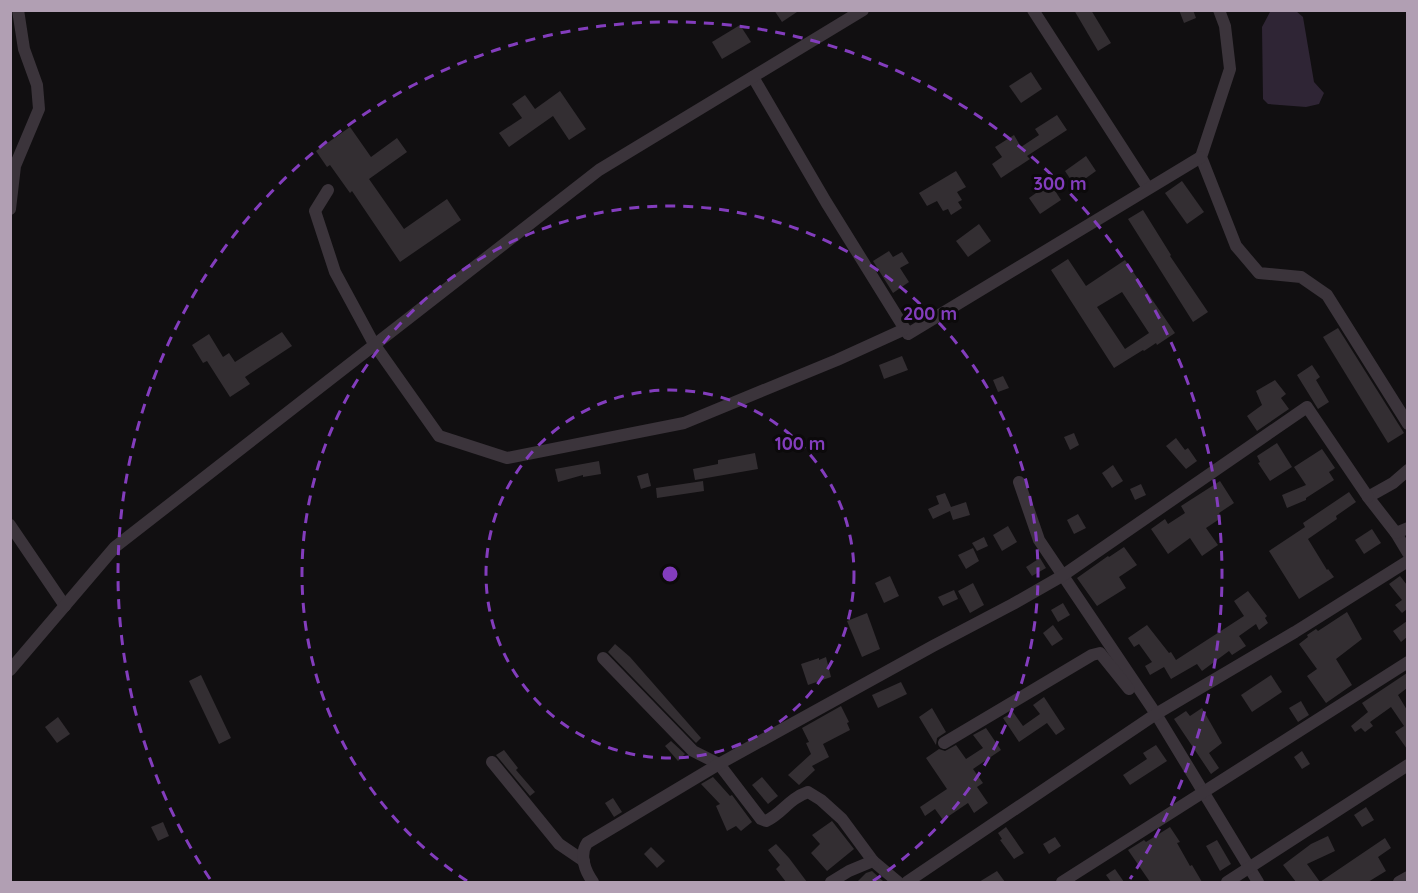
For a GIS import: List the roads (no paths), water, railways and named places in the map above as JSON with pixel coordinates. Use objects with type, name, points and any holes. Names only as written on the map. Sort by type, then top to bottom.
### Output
[{"type":"street","points":[[10,209],[12,175],[39,109],[37,85],[24,49],[18,10]]},
{"type":"street","points":[[10,670],[114,547],[599,170],[863,10]]},
{"type":"street","points":[[1034,10],[1148,188]]},
{"type":"street","points":[[1219,10],[1225,26],[1230,69],[1201,157],[1236,246],[1259,273],[1301,277],[1328,295],[1407,424]]},
{"type":"street","points":[[753,77],[826,202],[908,334],[1201,157]]},
{"type":"street","points":[[328,189],[315,211],[335,272],[374,345],[439,436],[507,458],[684,423],[837,360],[905,329]]},
{"type":"street","points":[[593,882],[584,861],[583,850],[587,843],[719,764],[1062,576],[1307,407],[1368,497],[1402,530],[1407,553]]},
{"type":"street","points":[[1393,483],[1407,470]]},
{"type":"street","points":[[1368,497],[1407,476]]},
{"type":"street","points":[[1019,482],[1039,540],[1156,714],[1258,882]]},
{"type":"street","points":[[10,525],[65,606]]},
{"type":"street","points":[[907,882],[1156,714],[1295,632],[1407,561]]},
{"type":"street","points":[[944,743],[1100,652],[1136,698],[1156,714]]},
{"type":"street","points":[[603,658],[693,751],[719,764],[761,819],[766,821],[774,817],[789,801],[808,792],[842,819],[873,861],[898,882]]},
{"type":"street","points":[[1062,882],[1407,662]]},
{"type":"street","points":[[492,762],[559,844],[584,861]]},
{"type":"street","points":[[1227,882],[1407,765]]},
{"type":"street","points":[[831,882],[873,861]]},
{"type":"street","points":[[1399,882],[1407,877]]}]
